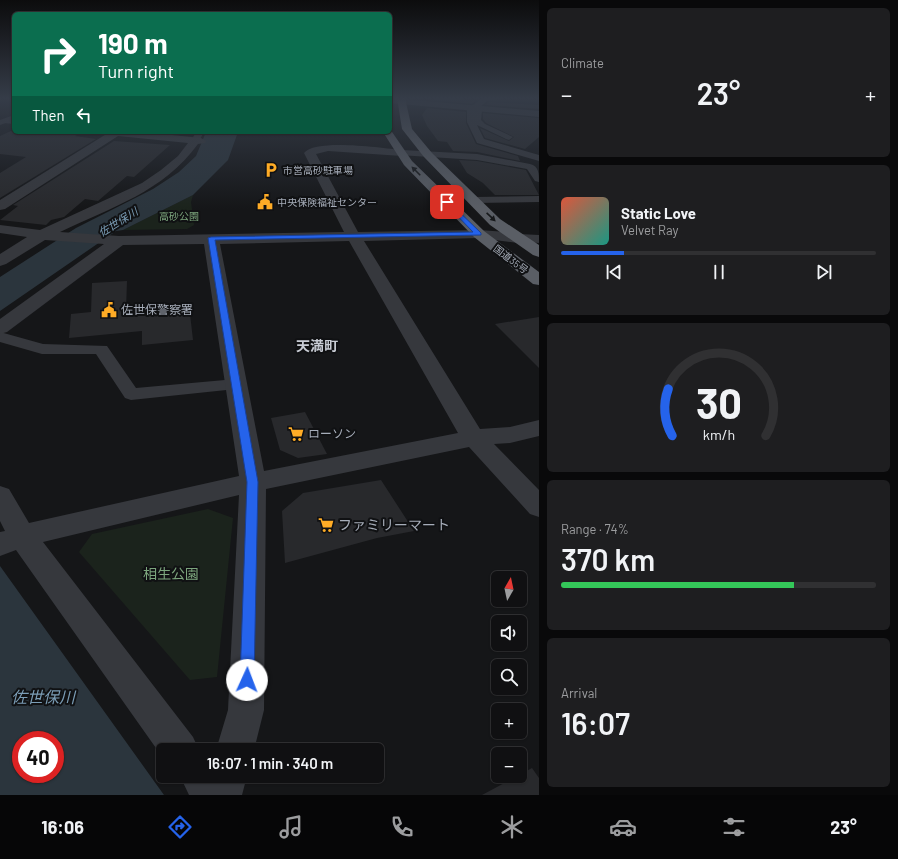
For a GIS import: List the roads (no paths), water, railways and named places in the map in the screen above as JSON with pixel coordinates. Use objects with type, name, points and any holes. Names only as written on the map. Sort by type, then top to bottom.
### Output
[{"type":"highway","name":"国道35号","points":[[390,135],[408,163],[478,234],[539,280]]},
{"type":"highway","name":"国道35号","points":[[412,135],[428,155],[495,222],[539,252]]},
{"type":"street","points":[[0,206],[111,135]]},
{"type":"street","points":[[159,135],[199,138]]},
{"type":"street","points":[[477,135],[480,141],[539,158]]},
{"type":"street","points":[[505,135],[510,137]]},
{"type":"street","points":[[0,261],[146,185],[173,167],[199,138]]},
{"type":"street","points":[[539,179],[534,167],[477,157],[328,148],[317,148],[311,155],[333,201],[353,236],[474,438],[539,507]]},
{"type":"street","points":[[472,200],[539,200]]},
{"type":"street","points":[[0,229],[112,240],[478,234],[539,239]]},
{"type":"street","points":[[211,238],[252,482],[246,710],[237,743]]},
{"type":"street","points":[[0,328],[112,240]]},
{"type":"street","points":[[0,337],[42,349],[101,349],[131,394],[236,384]]},
{"type":"street","points":[[11,540],[252,482],[474,438],[510,435],[539,428]]},
{"type":"street","points":[[0,496],[11,540],[174,743]]},
{"type":"street","points":[[204,783],[213,795]]},
{"type":"street","points":[[222,795],[226,783]]},
{"type":"water","points":[[205,135],[237,135],[228,160],[193,195],[123,230],[116,231],[0,311],[0,277],[76,228],[153,189],[179,172],[196,156]]},
{"type":"water","name":"佐世保川","points":[[0,566],[164,795],[0,795]]},
{"type":"place","name":"市営高砂駐車場","points":[[271,170]]},
{"type":"place","name":"中央保険福祉センター","points":[[265,202]]},
{"type":"place","name":"佐世保警察署","points":[[109,310]]},
{"type":"place","name":"ローソン","points":[[296,434]]},
{"type":"place","name":"ファミリーマート","points":[[326,525]]},
{"type":"district","name":"天満町","points":[[317,346]]},
{"type":"park label","name":"高砂公園","points":[[179,216]]},
{"type":"park label","name":"相生公園","points":[[171,574]]}]
